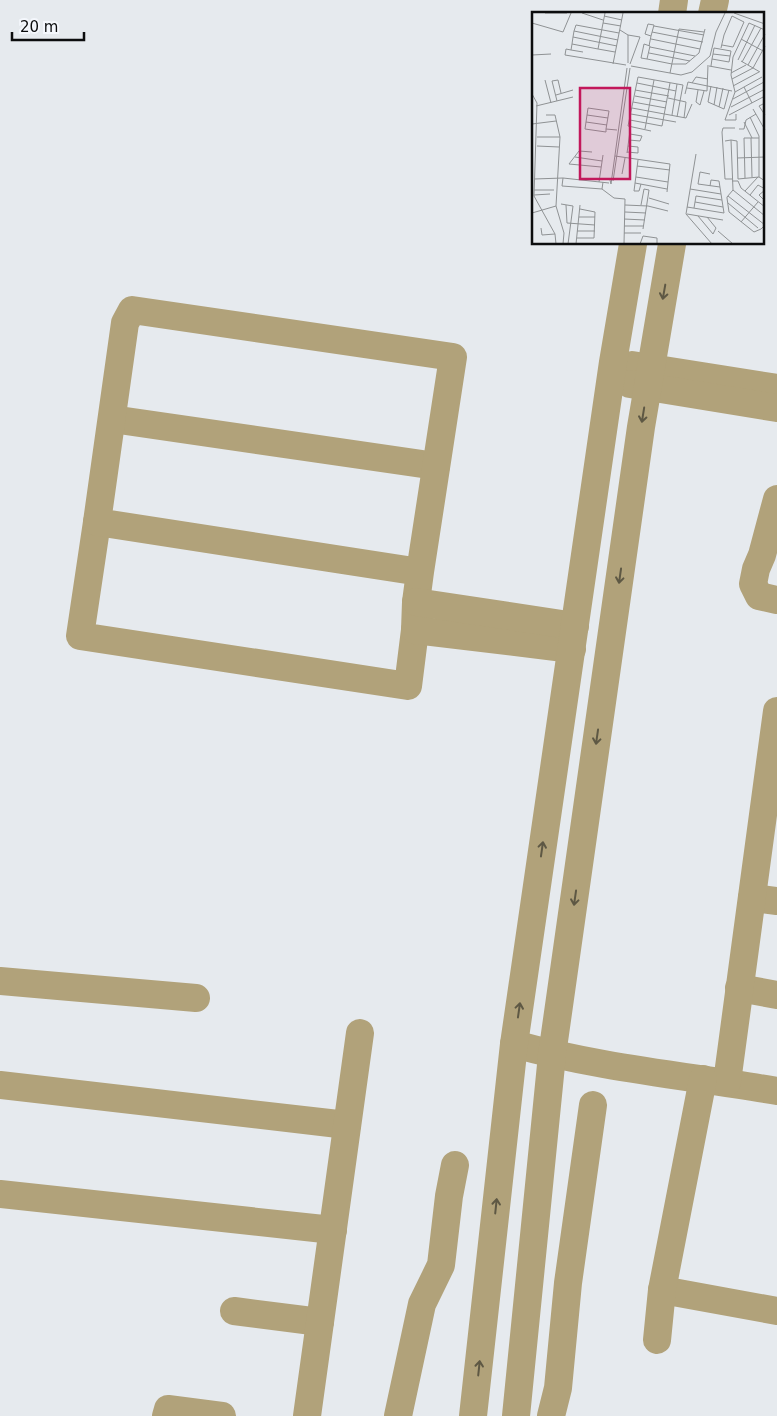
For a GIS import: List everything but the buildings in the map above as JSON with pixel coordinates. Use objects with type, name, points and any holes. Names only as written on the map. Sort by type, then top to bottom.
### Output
[{"type":"street","points":[[473,1416],[514,1044],[612,372],[633,245]]},
{"type":"street","points":[[516,1416],[552,1055],[649,377],[672,245]]},
{"type":"street","points":[[132,310],[453,357],[436,466],[416,602],[415,630],[408,686],[80,636],[125,323],[132,310]]},
{"type":"street","points":[[612,372],[777,388]]},
{"type":"street","points":[[649,377],[777,408]]},
{"type":"street","points":[[112,419],[436,466]]},
{"type":"street","points":[[777,499],[753,584],[759,596],[777,600]]},
{"type":"street","points":[[97,522],[420,572]]},
{"type":"street","points":[[416,602],[573,637]]},
{"type":"street","points":[[415,630],[573,637]]},
{"type":"street","points":[[657,1340],[662,1290],[739,988],[764,899],[777,711]]},
{"type":"street","points":[[0,981],[196,998]]},
{"type":"street","points":[[739,988],[777,995]]},
{"type":"street","points":[[307,1416],[360,1033]]},
{"type":"street","points":[[514,1044],[552,1055],[589,1062],[777,1091]]},
{"type":"street","points":[[0,1085],[347,1126]]},
{"type":"street","points":[[551,1416],[558,1388],[568,1284],[593,1105]]},
{"type":"street","points":[[398,1416],[422,1304],[441,1266],[449,1196],[455,1165]]},
{"type":"street","points":[[0,1194],[333,1230]]},
{"type":"street","points":[[491,1252],[532,1257]]},
{"type":"street","points":[[662,1290],[777,1311]]},
{"type":"street","points":[[234,1311],[320,1322]]},
{"type":"street","points":[[166,1416],[168,1409],[222,1416]]}]
